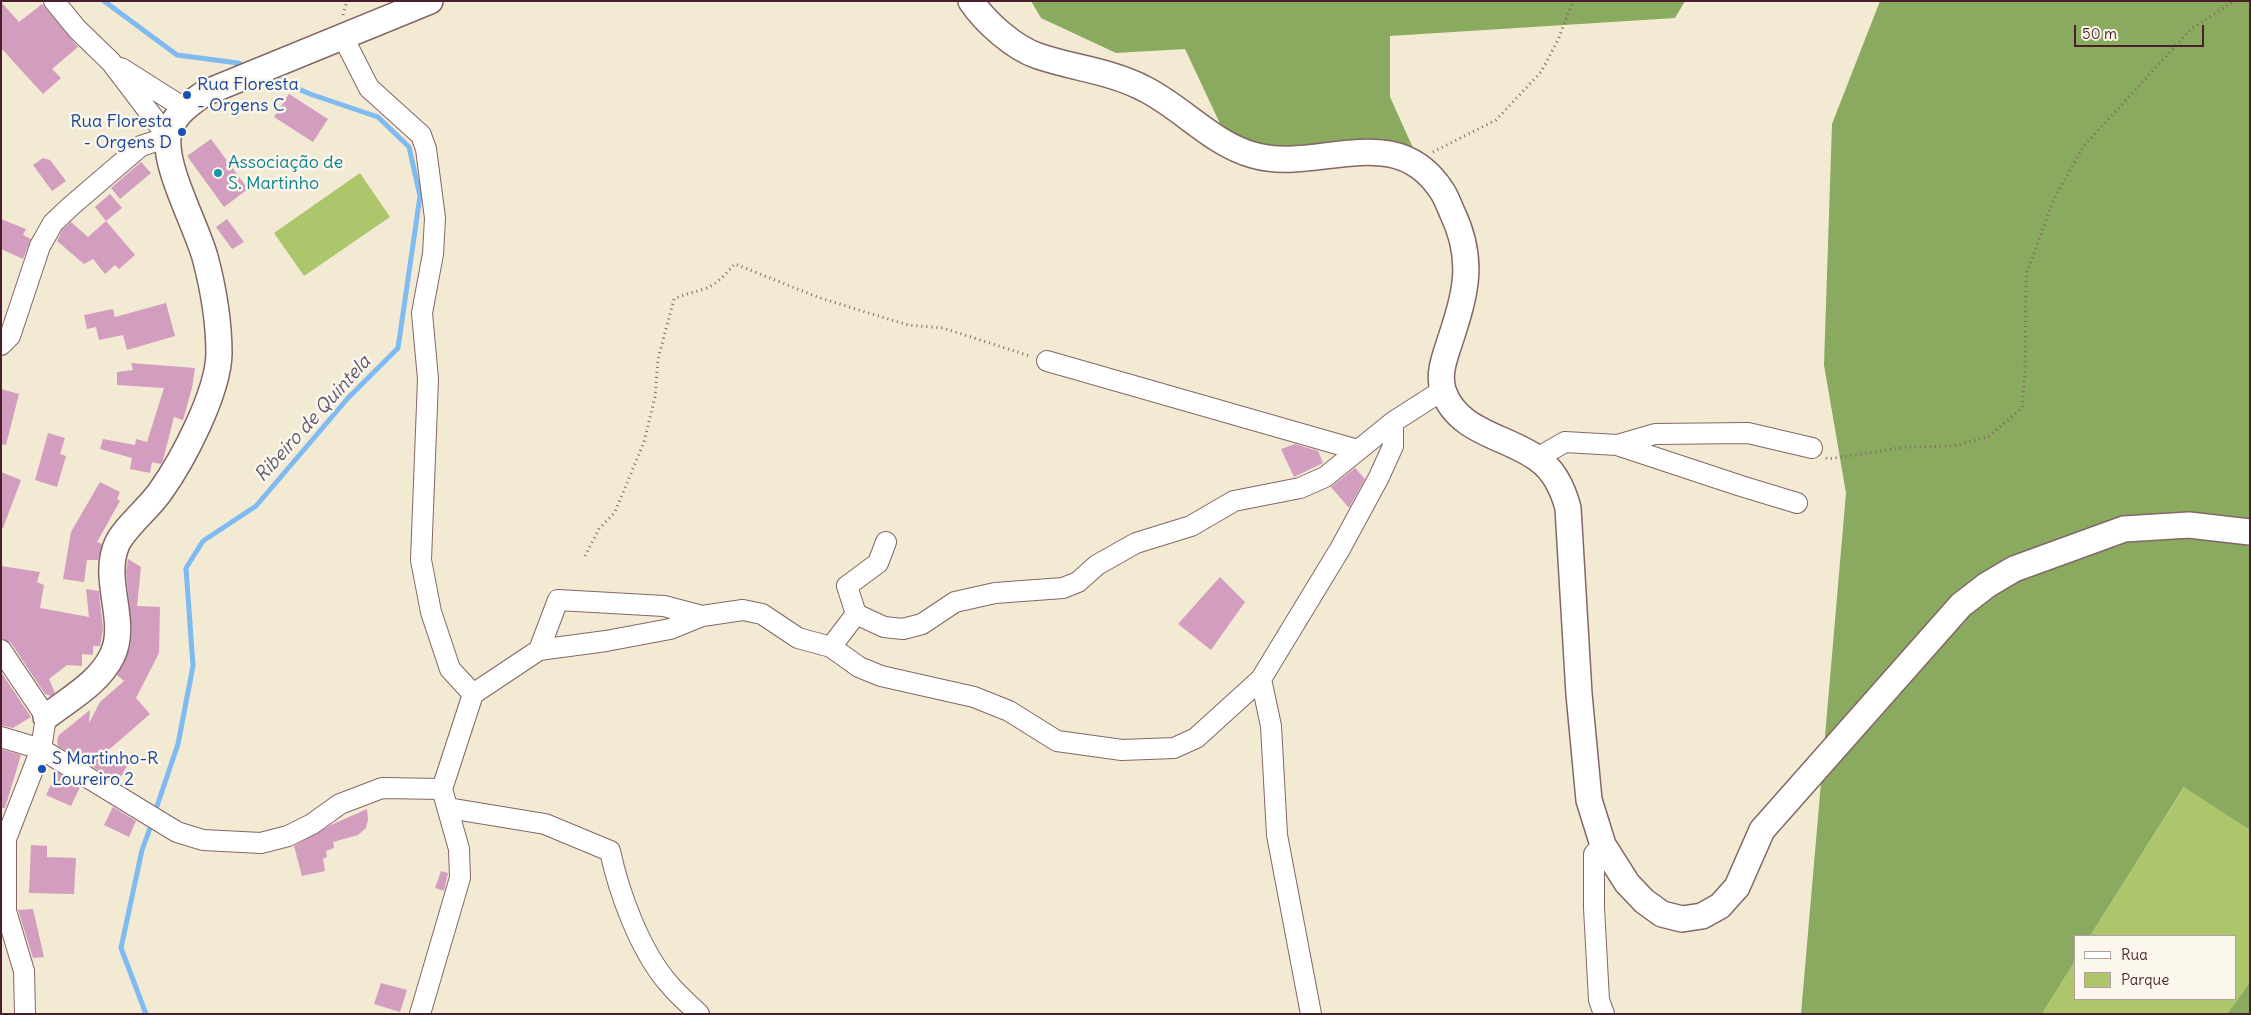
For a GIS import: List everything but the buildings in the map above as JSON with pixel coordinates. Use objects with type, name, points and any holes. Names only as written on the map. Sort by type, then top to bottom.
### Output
[{"type":"street","points":[[54,1],[77,29],[111,62],[168,137]]},
{"type":"street","points":[[46,717],[101,674],[112,657],[118,641],[112,563],[117,544],[160,492],[200,419],[215,385],[219,355],[215,308],[205,257],[169,158],[168,137],[174,122],[184,108],[205,93],[430,1]]},
{"type":"street","points":[[971,1],[1008,41],[1036,56],[1112,74],[1145,89],[1231,148],[1256,156],[1285,158],[1376,152],[1401,157],[1414,162],[1442,191],[1462,234],[1467,266],[1464,299],[1441,370],[1443,390],[1454,411],[1469,424],[1538,458],[1564,489],[1568,508],[1579,694],[1589,800],[1603,845],[1627,883],[1644,901],[1662,914],[1682,919],[1702,916],[1720,906],[1737,887],[1762,830],[1962,605],[1987,586],[2014,569],[2124,529],[2190,525],[2250,532]]},
{"type":"street","points":[[343,37],[369,88],[421,135],[426,149],[435,218],[433,254],[422,313],[428,379],[422,560],[431,612],[450,669],[473,694]]},
{"type":"street","points":[[111,62],[184,108]]},
{"type":"street","points":[[1,345],[10,336],[40,246],[54,223],[71,206],[142,146],[168,137]]},
{"type":"street","points":[[1047,362],[1358,450]]},
{"type":"street","points":[[886,542],[878,564],[847,586],[856,614],[884,627],[903,629],[922,624],[955,602],[995,593],[1063,588],[1078,582],[1097,565],[1136,543],[1190,526],[1234,501],[1300,488],[1324,477],[1393,422],[1443,390]]},
{"type":"street","points":[[420,1014],[460,878],[459,850],[442,788],[473,694],[539,650],[606,641],[670,629],[702,616],[743,610],[762,614],[798,638],[831,647],[859,667],[881,676],[974,697],[1009,710],[1057,741],[1122,750],[1174,748],[1196,738],[1261,679],[1340,550],[1379,477],[1392,446],[1393,422]]},
{"type":"street","points":[[1617,445],[1655,434],[1748,433],[1812,448]]},
{"type":"street","points":[[1538,458],[1566,442],[1617,445],[1740,486],[1797,502]]},
{"type":"street","points":[[539,650],[558,600],[664,606],[702,616]]},
{"type":"street","points":[[831,647],[856,614]]},
{"type":"street","points":[[1,650],[46,717],[41,749],[6,839],[4,912],[24,971],[25,1014]]},
{"type":"street","points":[[1261,679],[1271,726],[1277,835],[1311,1014]]},
{"type":"street","points":[[1,737],[41,749],[178,832],[204,840],[260,843],[288,836],[312,824],[340,804],[382,788],[442,788]]},
{"type":"street","points":[[448,808],[545,824],[610,851],[616,880],[642,942],[668,983],[699,1014]]},
{"type":"street","points":[[1603,845],[1594,854],[1594,908],[1599,1000],[1604,1014]]},
{"type":"path","points":[[1414,162],[1496,120],[1541,72],[1558,40],[1573,1]]},
{"type":"path","points":[[1812,448],[1828,460],[1906,448],[1953,446],[1988,437],[2022,408],[2025,373],[2026,275],[2054,199],[2083,146],[2191,29],[2234,1]]},
{"type":"path","points":[[585,556],[599,529],[615,512],[644,442],[655,397],[658,359],[674,299],[686,293],[706,289],[721,279],[735,264],[820,298],[908,324],[943,328],[1047,362]]},
{"type":"green space","points":[[1031,1],[1685,1],[1675,18],[1390,36],[1390,97],[1423,170],[1231,147],[1185,49],[1116,53],[1041,18]]},
{"type":"green space","points":[[1880,1],[2250,1],[2250,830],[2184,787],[2091,935],[2074,935],[2074,963],[2043,1012],[2045,1014],[1801,1014],[1846,493],[1824,365],[1832,124]]},
{"type":"green space","points":[[360,173],[390,217],[304,276],[274,233]]},
{"type":"green space","points":[[2185,786],[2250,830],[2250,982],[2227,1014],[2045,1014],[2043,1012],[2074,963],[2074,1000],[2236,1000],[2236,935],[2091,935]]},
{"type":"green space","points":[[2250,982],[2250,1014],[2227,1014]]},
{"type":"waterway","name":"Ribeiro de Quintela","points":[[104,1],[177,55],[238,63],[247,67]]},
{"type":"waterway","name":"Ribeiro de Quintela","points":[[155,812],[178,744],[193,666],[186,568],[203,541],[256,506],[348,398],[398,348],[420,196],[409,147],[378,117],[310,94],[269,76]]},
{"type":"waterway","name":"Ribeiro de Quintela","points":[[146,1014],[121,948],[142,850],[152,823]]},
{"type":"place","name":"Rua Floresta - Orgens C","points":[[187,95]]},
{"type":"place","name":"Rua Floresta - Orgens D","points":[[182,132]]},
{"type":"place","name":"Associação de S. Martinho","points":[[218,173]]},
{"type":"place","name":"S Martinho-R Loureiro 2","points":[[42,769]]}]
